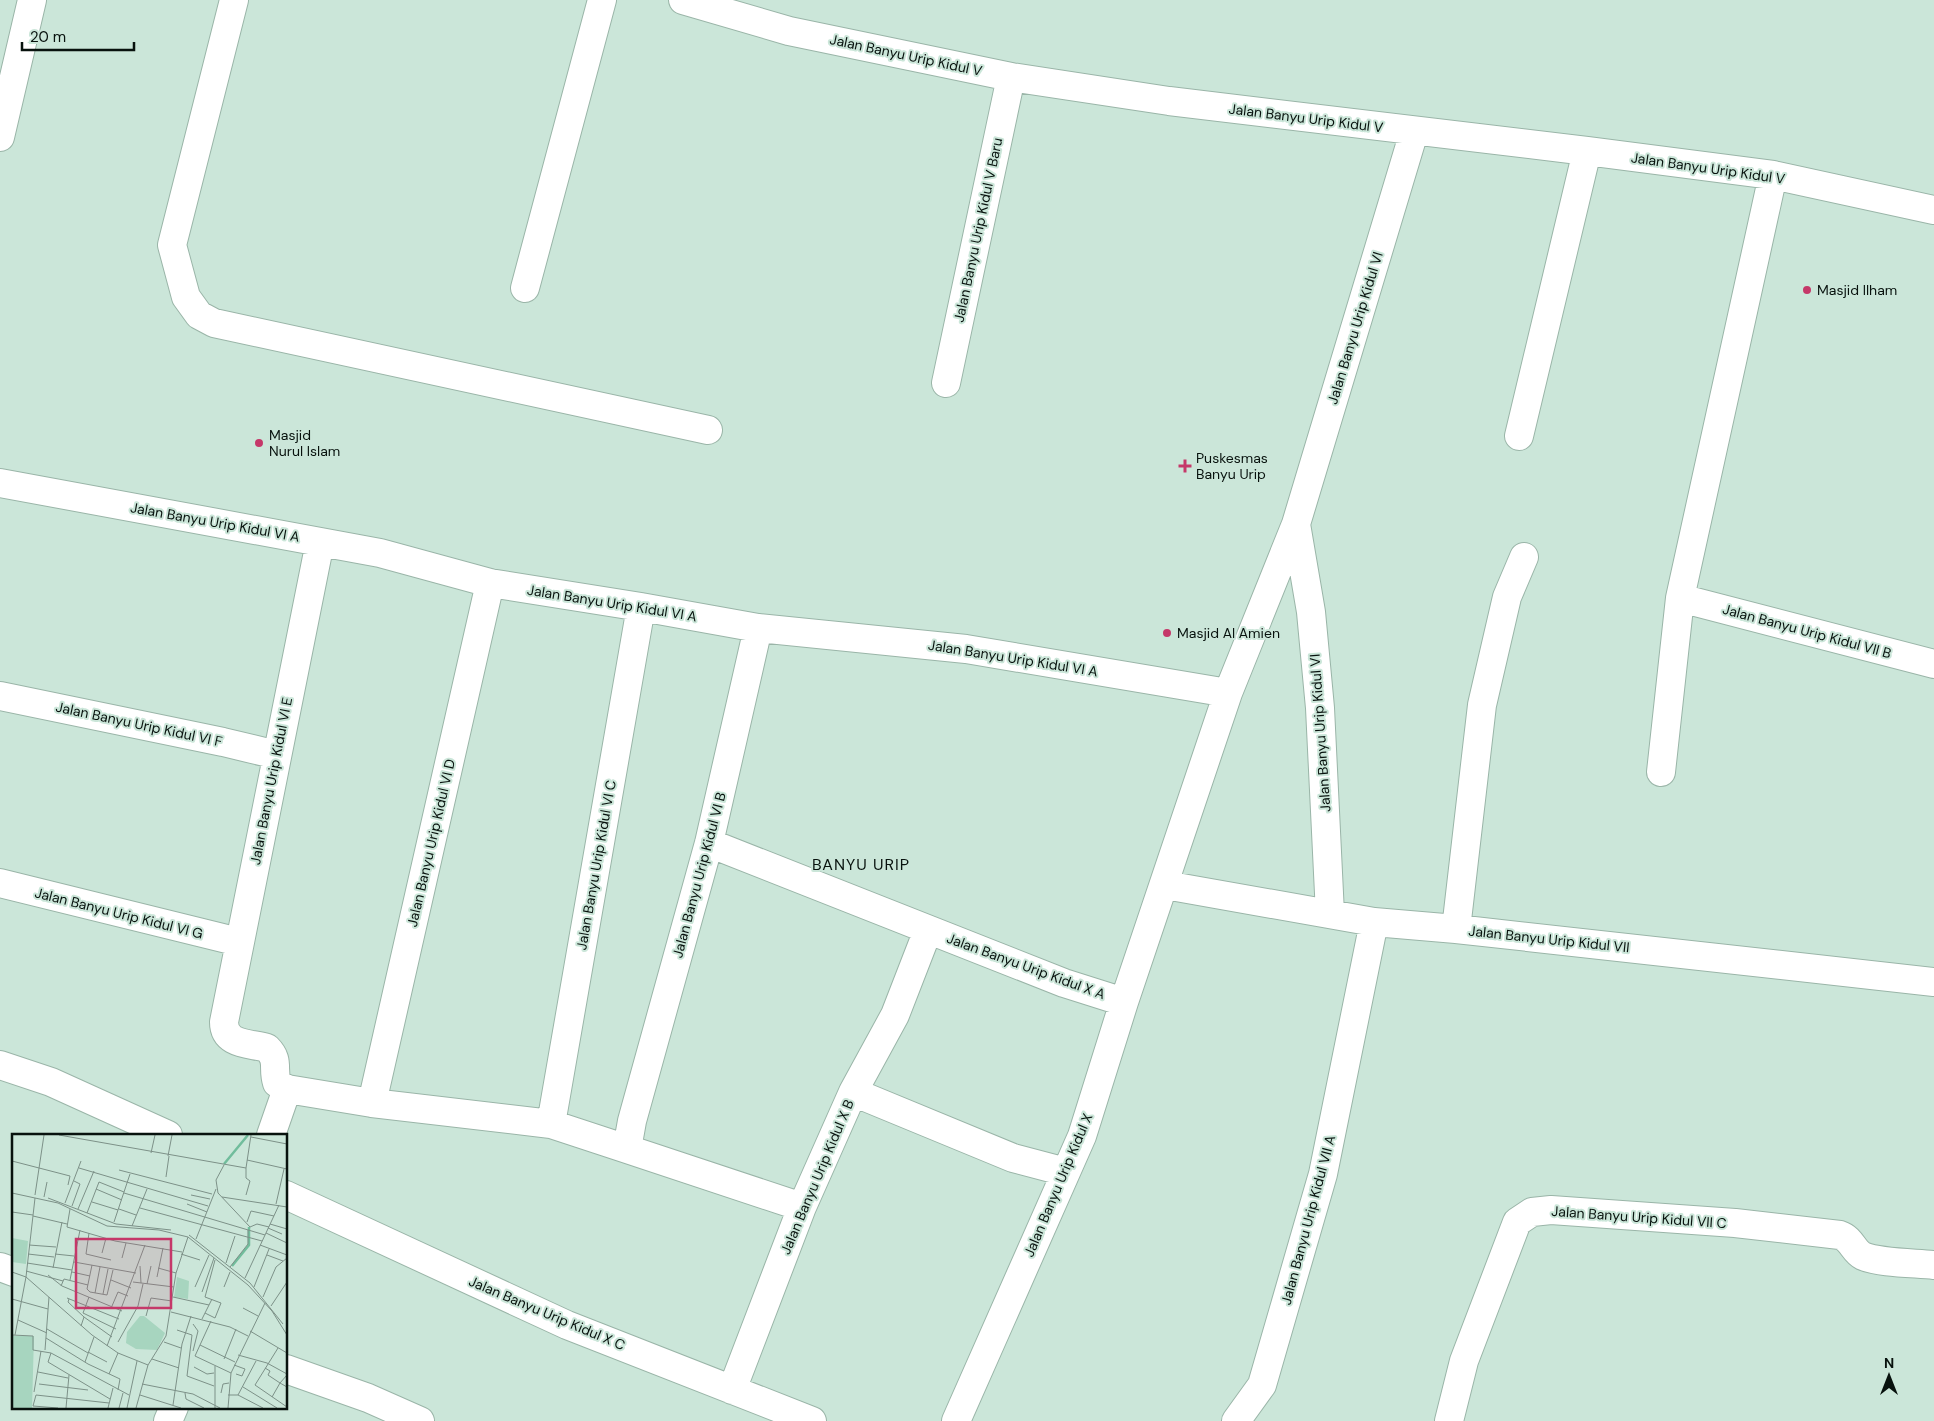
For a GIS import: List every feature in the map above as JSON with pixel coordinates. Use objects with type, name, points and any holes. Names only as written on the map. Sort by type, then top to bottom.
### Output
[{"type":"street","points":[[0,137],[32,0]]},
{"type":"street","points":[[234,0],[172,245],[186,297],[199,315],[214,323],[708,430]]},
{"type":"street","points":[[524,288],[602,0]]},
{"type":"street","name":"Jalan Banyu Urip Kidul V","points":[[683,0],[789,31],[1011,77],[1169,101],[1773,175],[1934,210]]},
{"type":"street","name":"Jalan Banyu Urip Kidul V Baru","points":[[946,384],[1011,77]]},
{"type":"street","name":"Jalan Banyu Urip Kidul VI","points":[[1165,885],[1228,693],[1296,524],[1414,132]]},
{"type":"street","points":[[1519,436],[1587,151]]},
{"type":"street","points":[[1661,772],[1680,598],[1773,175]]},
{"type":"street","name":"Jalan Banyu Urip Kidul VI A","points":[[0,483],[380,554],[490,583],[758,628],[966,649],[1228,693]]},
{"type":"street","name":"Jalan Banyu Urip Kidul VI","points":[[1296,524],[1312,612],[1320,708],[1330,914]]},
{"type":"street","name":"Jalan Banyu Urip Kidul VI E","points":[[287,1089],[277,1084],[275,1077],[276,1059],[267,1048],[231,1039],[226,1035],[224,1022],[320,542]]},
{"type":"street","points":[[1456,929],[1482,705],[1508,597],[1524,557]]},
{"type":"street","name":"Jalan Banyu Urip Kidul VI D","points":[[372,1104],[490,583]]},
{"type":"street","name":"Jalan Banyu Urip Kidul VII B","points":[[1680,598],[1934,664]]},
{"type":"street","name":"Jalan Banyu Urip Kidul VI C","points":[[551,1124],[641,607]]},
{"type":"street","name":"Jalan Banyu Urip Kidul VI B","points":[[627,1149],[632,1121],[709,843],[758,628]]},
{"type":"street","name":"Jalan Banyu Urip Kidul VI F","points":[[0,696],[277,755]]},
{"type":"street","name":"Jalan Banyu Urip Kidul X A","points":[[709,843],[1064,983],[1124,1002]]},
{"type":"street","name":"Jalan Banyu Urip Kidul VI G","points":[[0,883],[239,942]]},
{"type":"street","name":"Jalan Banyu Urip Kidul VII","points":[[1165,885],[1374,922],[1456,929],[1934,982]]},
{"type":"street","name":"Jalan Banyu Urip Kidul X","points":[[956,1421],[1082,1136],[1124,1002],[1165,885]]},
{"type":"street","name":"Jalan Banyu Urip Kidul VII A","points":[[1236,1421],[1262,1385],[1323,1174],[1374,922]]},
{"type":"street","points":[[853,1092],[895,1015],[928,930]]},
{"type":"street","points":[[0,1065],[51,1082],[166,1134]]},
{"type":"street","points":[[271,1134],[287,1089],[372,1104],[551,1124],[802,1207]]},
{"type":"street","name":"Jalan Banyu Urip Kidul X B","points":[[732,1390],[802,1207],[853,1092],[1012,1158],[1066,1172]]},
{"type":"street","name":"Jalan Banyu Urip Kidul X C","points":[[288,1196],[567,1325],[812,1421]]},
{"type":"street","name":"Jalan Banyu Urip Kidul VII C","points":[[1449,1421],[1464,1361],[1517,1222],[1532,1212],[1550,1210],[1735,1224],[1840,1235],[1846,1237],[1857,1252],[1871,1258],[1934,1265]]},
{"type":"street","points":[[0,1267],[12,1271]]},
{"type":"street","points":[[288,1370],[368,1398],[420,1421]]},
{"type":"street","points":[[168,1421],[174,1408]]},
{"type":"place","name":"Masjid Ilham","points":[[1807,290]]},
{"type":"place","name":"Masjid Nurul Islam","points":[[259,443]]},
{"type":"place","name":"Puskesmas Banyu Urip","points":[[1185,466]]},
{"type":"place","name":"Masjid Al Amien","points":[[1167,633]]},
{"type":"district","name":"BANYU URIP","points":[[861,864]]}]
